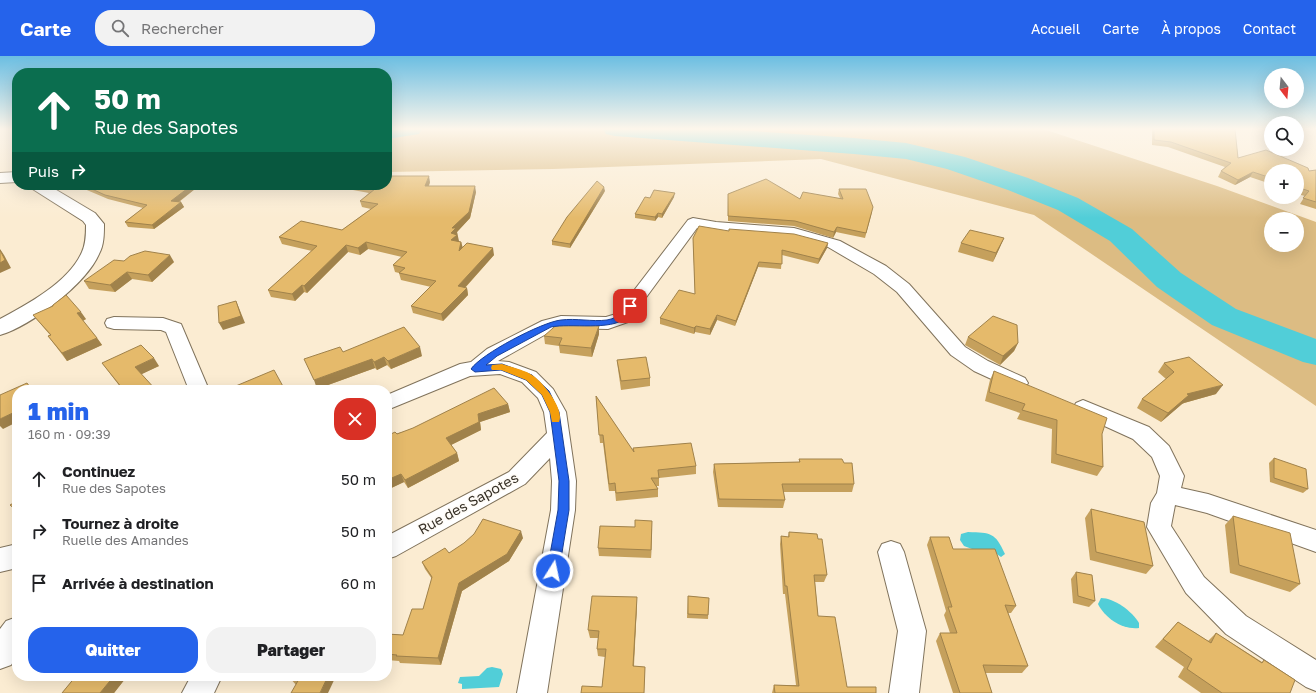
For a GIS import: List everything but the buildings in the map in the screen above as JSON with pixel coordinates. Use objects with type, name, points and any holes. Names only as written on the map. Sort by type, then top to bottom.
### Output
[{"type":"street","points":[[0,178],[12,177]]},
{"type":"street","points":[[0,328],[49,298],[82,268],[90,257],[94,244],[95,224],[89,217],[45,190]]},
{"type":"street","points":[[475,369],[494,354],[549,325],[561,322],[608,323],[622,318],[693,223],[716,227],[794,233],[834,244],[880,270],[903,288],[958,351],[981,366],[1013,381],[1035,389]]},
{"type":"street","points":[[114,323],[164,324],[174,328],[197,385]]},
{"type":"street","points":[[392,401],[467,369],[502,367],[529,377],[546,394],[555,412],[564,481],[563,510],[532,693]]},
{"type":"street","points":[[1070,403],[1141,433],[1161,452],[1172,476],[1168,494],[1163,503],[1159,527],[1195,585],[1236,625],[1316,677]]},
{"type":"street","name":"Rue des Sapotes","points":[[392,545],[517,478],[558,435]]},
{"type":"street","points":[[1168,494],[1208,504],[1316,540]]},
{"type":"street","points":[[891,552],[912,631],[904,693]]},
{"type":"street","points":[[0,560],[12,557]]},
{"type":"street","points":[[0,654],[12,638]]},
{"type":"street","points":[[197,693],[205,681]]},
{"type":"shaded area","points":[[392,159],[1134,159],[1217,186],[1288,212],[1264,212],[1264,252],[1304,252],[1304,218],[1316,222],[1316,406],[1034,215],[821,159],[553,169],[392,172]]},
{"type":"water","points":[[968,532],[991,535],[998,541],[1005,554],[1001,557],[991,550],[972,549],[964,546],[960,540],[961,534]]},
{"type":"water","points":[[1101,598],[1111,600],[1122,606],[1136,618],[1139,623],[1139,628],[1126,627],[1115,622],[1105,614],[1098,604]]},
{"type":"water","points":[[492,667],[501,669],[503,674],[499,687],[462,689],[462,684],[458,683],[460,677],[479,676],[487,668]]},
{"type":"waterway","points":[[938,159],[956,163],[1018,184],[1068,204],[1121,235],[1169,280],[1224,317],[1316,353]]},
{"type":"slow traffic","points":[[495,368],[502,367],[529,377],[546,394],[555,412],[556,419]]},
{"type":"route","points":[[553,571],[563,510],[564,481],[555,412],[546,394],[529,377],[502,367],[475,369],[494,354],[549,325],[561,322],[608,323],[622,318],[630,306]]}]
